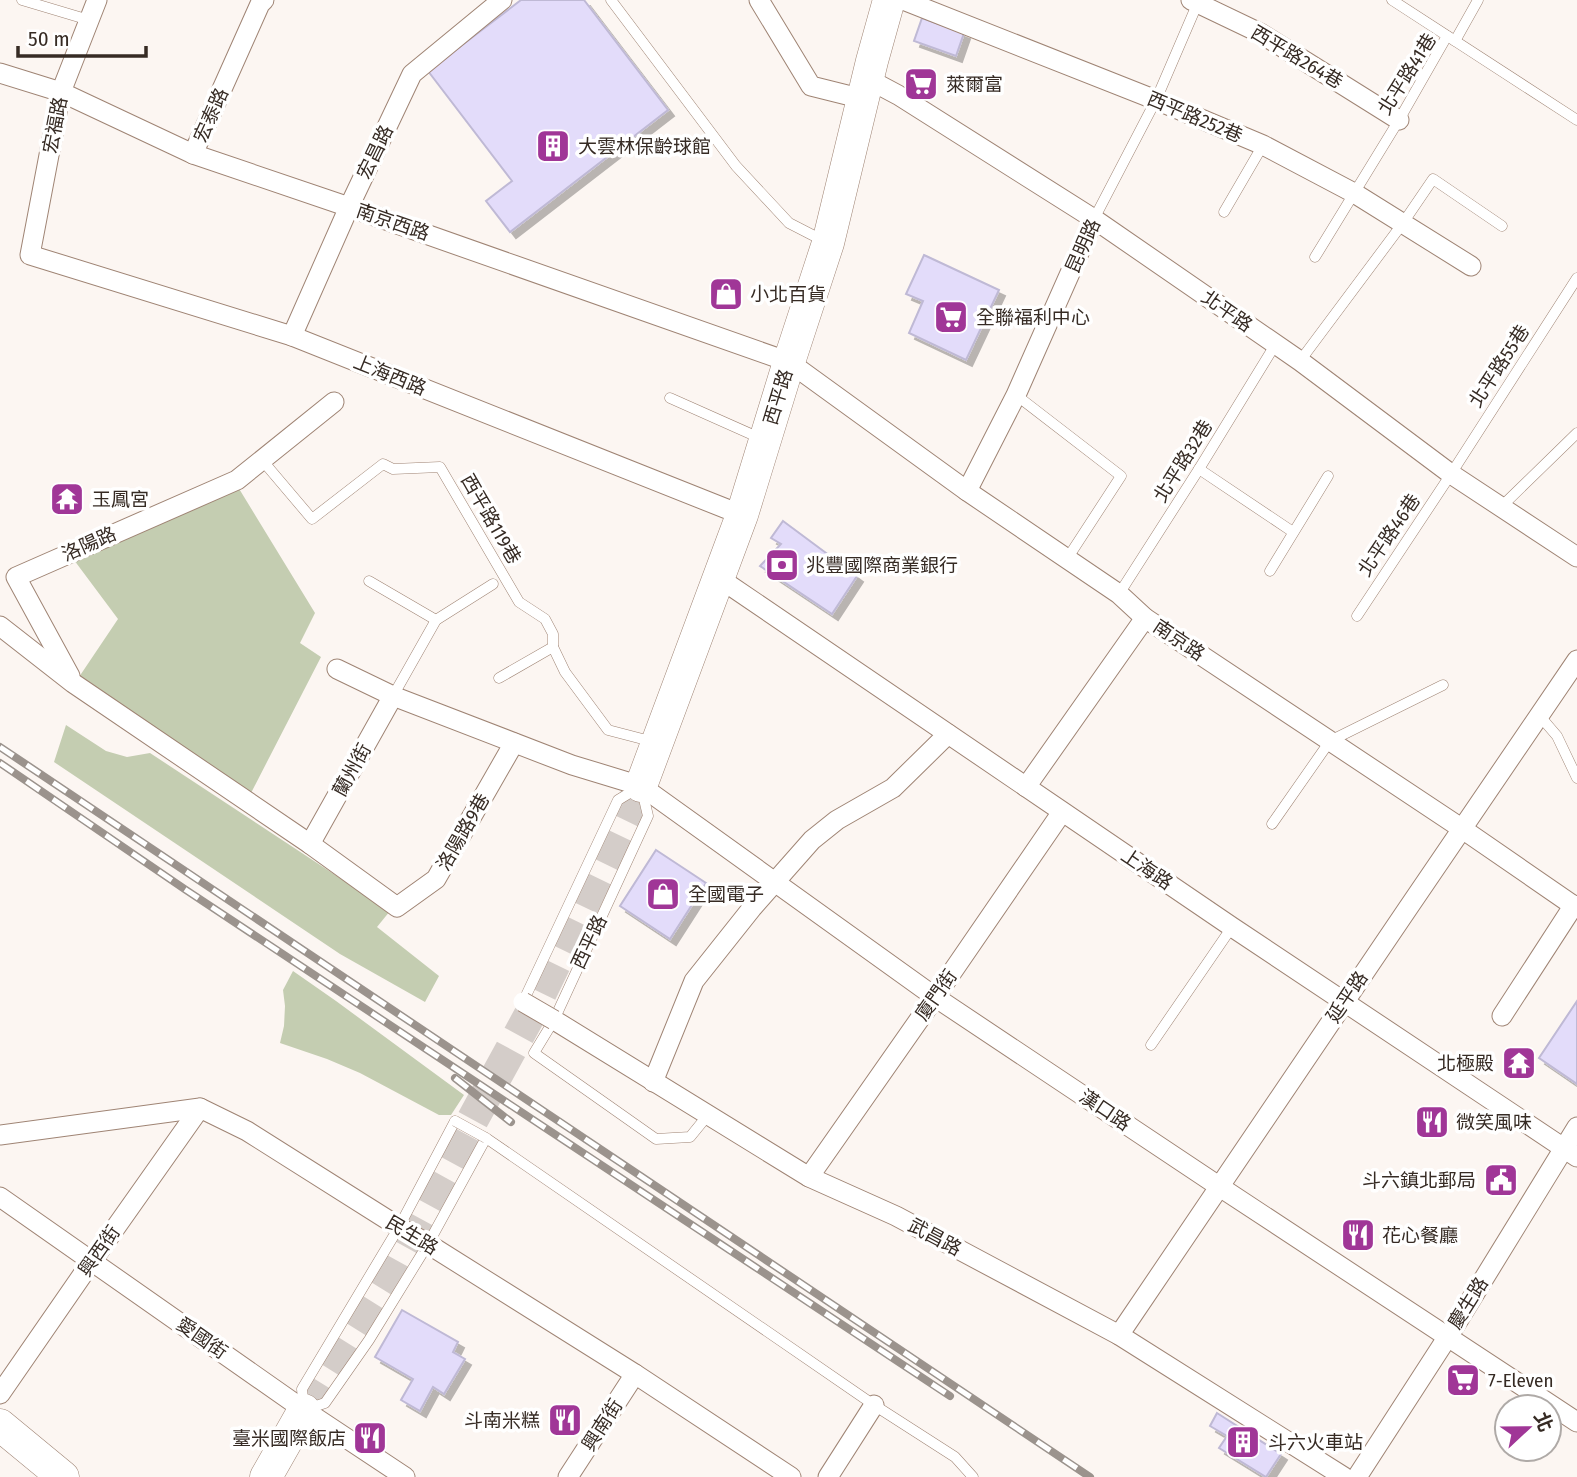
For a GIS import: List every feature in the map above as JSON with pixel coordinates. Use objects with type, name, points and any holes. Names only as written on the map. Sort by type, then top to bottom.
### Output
[{"type":"main road","name":"西平路","points":[[641,786],[743,514],[828,243],[889,0]]},
{"type":"main road","points":[[266,1477],[304,1410]]},
{"type":"main road","points":[[0,1425],[63,1477]]},
{"type":"street","name":"宏福路","points":[[30,255],[61,92],[97,0]]},
{"type":"street","name":"宏泰路","points":[[193,154],[264,0]]},
{"type":"street","name":"宏昌路","points":[[292,336],[349,206],[412,74],[502,0]]},
{"type":"street","name":"北平路","points":[[759,0],[811,86],[865,89],[898,95],[1094,219],[1300,361],[1451,474],[1577,557]]},
{"type":"street","name":"西平路252巷","points":[[903,0],[1264,145],[1354,193],[1471,266]]},
{"type":"street","name":"西平路264巷","points":[[1196,1],[1260,33],[1399,120]]},
{"type":"street","name":"南京西路","points":[[0,73],[61,92],[193,154],[349,206],[789,362]]},
{"type":"street","name":"昆明路","points":[[967,491],[1016,395],[1094,219]]},
{"type":"street","name":"上海西路","points":[[30,255],[292,336],[743,514]]},
{"type":"street","name":"南京路","points":[[789,362],[967,491],[1119,594],[1145,618],[1575,906]]},
{"type":"street","name":"洛陽路","points":[[73,683],[16,577],[237,480],[334,402]]},
{"type":"street","name":"上海路","points":[[719,578],[1570,1153]]},
{"type":"street","points":[[1026,787],[1145,618]]},
{"type":"street","name":"洛陽路","points":[[0,626],[73,683],[310,844],[397,907]]},
{"type":"street","name":"延平路","points":[[1119,1335],[1577,660]]},
{"type":"street","points":[[337,668],[393,696],[514,743],[572,765],[641,786]]},
{"type":"street","name":"蘭州街","points":[[310,844],[393,696]]},
{"type":"street","points":[[653,1082],[694,981],[752,908],[812,841],[837,820],[893,788],[948,734]]},
{"type":"street","name":"洛陽路9巷","points":[[397,907],[436,879],[514,743]]},
{"type":"street","name":"漢口路","points":[[641,786],[935,997],[1577,1422]]},
{"type":"street","name":"廈門街","points":[[809,1177],[1062,812]]},
{"type":"street","points":[[1502,1016],[1575,906]]},
{"type":"street","name":"武昌路","points":[[523,1002],[809,1177],[896,1216],[1119,1335],[1345,1477]]},
{"type":"street","points":[[0,1135],[200,1108]]},
{"type":"street","name":"民生路","points":[[200,1108],[247,1132],[428,1244],[635,1374],[791,1477]]},
{"type":"street","name":"興西街","points":[[0,1394],[200,1108]]},
{"type":"street","name":"慶生路","points":[[1357,1477],[1570,1153],[1577,1127]]},
{"type":"street","name":"愛國街","points":[[0,1197],[304,1410],[405,1477]]},
{"type":"street","name":"興南街","points":[[568,1477],[635,1374]]},
{"type":"street","points":[[828,1477],[874,1405]]},
{"type":"lane","points":[[22,0],[89,20]]},
{"type":"lane","points":[[611,0],[736,166],[789,223],[828,243]]},
{"type":"lane","points":[[1392,0],[1451,38],[1478,0]]},
{"type":"lane","name":"昆明路","points":[[1094,219],[1156,100],[1196,1]]},
{"type":"lane","name":"北平路41巷","points":[[1315,257],[1451,38],[1576,118]]},
{"type":"lane","points":[[1224,212],[1264,145]]},
{"type":"lane","points":[[1300,361],[1433,179],[1503,226]]},
{"type":"lane","name":"北平路55巷","points":[[1451,474],[1577,278]]},
{"type":"lane","name":"北平路32巷","points":[[1119,594],[1275,345]]},
{"type":"lane","points":[[1016,395],[1121,476],[1067,559]]},
{"type":"lane","points":[[670,398],[765,440]]},
{"type":"lane","points":[[1501,507],[1577,433]]},
{"type":"lane","name":"西平路119巷","points":[[262,460],[312,519],[383,464],[393,469],[440,467],[519,602],[545,619],[553,634],[553,647],[565,672],[608,730],[657,742]]},
{"type":"lane","points":[[1199,469],[1293,532]]},
{"type":"lane","name":"北平路46巷","points":[[1357,616],[1451,474]]},
{"type":"lane","points":[[1270,571],[1328,476]]},
{"type":"lane","points":[[369,581],[436,620]]},
{"type":"lane","points":[[393,696],[436,620],[493,584]]},
{"type":"lane","points":[[499,678],[553,647]]},
{"type":"lane","points":[[1272,824],[1330,741],[1443,685]]},
{"type":"lane","points":[[1539,715],[1557,736],[1577,778]]},
{"type":"lane","name":"西平路","points":[[523,1002],[618,800],[641,786],[648,816],[554,1020],[534,1053],[656,1139],[690,1137],[708,1115]]},
{"type":"lane","points":[[1151,1045],[1232,927]]},
{"type":"lane","points":[[486,1138],[428,1244],[369,1340],[325,1404],[304,1410],[302,1389],[399,1227],[455,1121],[486,1138],[874,1405],[955,1457],[973,1477]]},
{"type":"green space","points":[[238,487],[315,613],[300,643],[321,657],[251,793],[79,677],[118,619],[74,560]]},
{"type":"green space","points":[[66,725],[106,751],[127,757],[150,753],[390,911],[377,927],[439,976],[425,1002],[340,954],[54,762]]},
{"type":"green space","points":[[293,971],[464,1095],[451,1115],[439,1115],[360,1073],[280,1043],[284,1026],[283,990]]},
{"type":"building","name":"大雲林保齡球館","points":[[521,0],[584,0],[668,110],[510,232],[486,201],[512,181],[428,71]]},
{"type":"building","points":[[922,18],[964,33],[956,56],[914,41]]},
{"type":"building","name":"全聯福利中心","points":[[924,255],[999,290],[966,360],[909,333],[923,301],[906,294]]},
{"type":"building","points":[[783,521],[857,576],[832,614],[760,566],[781,544],[771,538]]},
{"type":"building","name":"全國電子","points":[[656,850],[706,883],[670,939],[620,906]]},
{"type":"building","points":[[1577,1001],[1577,1084],[1539,1058]]},
{"type":"building","points":[[402,1310],[458,1342],[453,1352],[465,1359],[444,1394],[433,1387],[420,1411],[401,1400],[413,1379],[375,1357]]},
{"type":"building","name":"斗六火車站","points":[[1217,1413],[1281,1454],[1266,1477],[1219,1448],[1227,1436],[1210,1426]]},
{"type":"tunnel","points":[[304,1410],[384,1282],[533,1009],[641,786]]},
{"type":"railway","points":[[0,747],[1090,1477]]},
{"type":"railway","points":[[0,763],[186,890],[950,1396]]},
{"type":"railway","points":[[455,1078],[511,1122]]},
{"type":"place","name":"萊爾富","points":[[921,84]]},
{"type":"place","name":"大雲林保齡球館","points":[[553,146]]},
{"type":"place","name":"小北百貨","points":[[726,294]]},
{"type":"place","name":"全聯福利中心","points":[[951,317]]},
{"type":"place","name":"玉鳳宮","points":[[67,499]]},
{"type":"place","name":"兆豐國際商業銀行","points":[[782,565]]},
{"type":"place","name":"全國電子","points":[[663,894]]},
{"type":"place","name":"北極殿","points":[[1519,1063]]},
{"type":"place","name":"微笑風味","points":[[1432,1122]]},
{"type":"place","name":"斗六鎮北郵局","points":[[1501,1180]]},
{"type":"place","name":"花心餐廳","points":[[1358,1235]]},
{"type":"place","name":"7-Eleven","points":[[1463,1380]]},
{"type":"place","name":"斗南米糕","points":[[565,1420]]},
{"type":"place","name":"臺米國際飯店","points":[[370,1438]]},
{"type":"place","name":"斗六火車站","points":[[1243,1442]]}]
